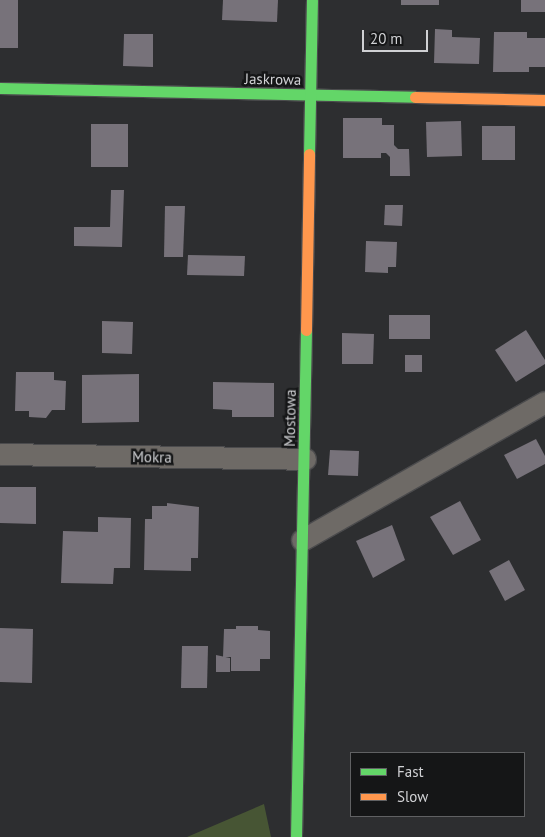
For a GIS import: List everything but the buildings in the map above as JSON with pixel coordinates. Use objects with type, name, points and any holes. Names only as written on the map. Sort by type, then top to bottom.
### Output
[{"type":"street","name":"Mostowa","points":[[296,837],[305,459],[312,0]]},
{"type":"street","name":"Jaskrowa","points":[[0,88],[545,100]]},
{"type":"street","points":[[302,540],[545,402]]},
{"type":"street","name":"Mokra","points":[[0,454],[305,459]]},
{"type":"green space","points":[[264,804],[271,837],[187,837]]},
{"type":"traffic: fast","points":[[309,154],[312,0]]},
{"type":"traffic: fast","points":[[0,88],[415,97]]},
{"type":"traffic: fast","points":[[296,837],[306,330]]},
{"type":"traffic: slow","points":[[415,97],[545,100]]},
{"type":"traffic: slow","points":[[306,330],[309,154]]}]
